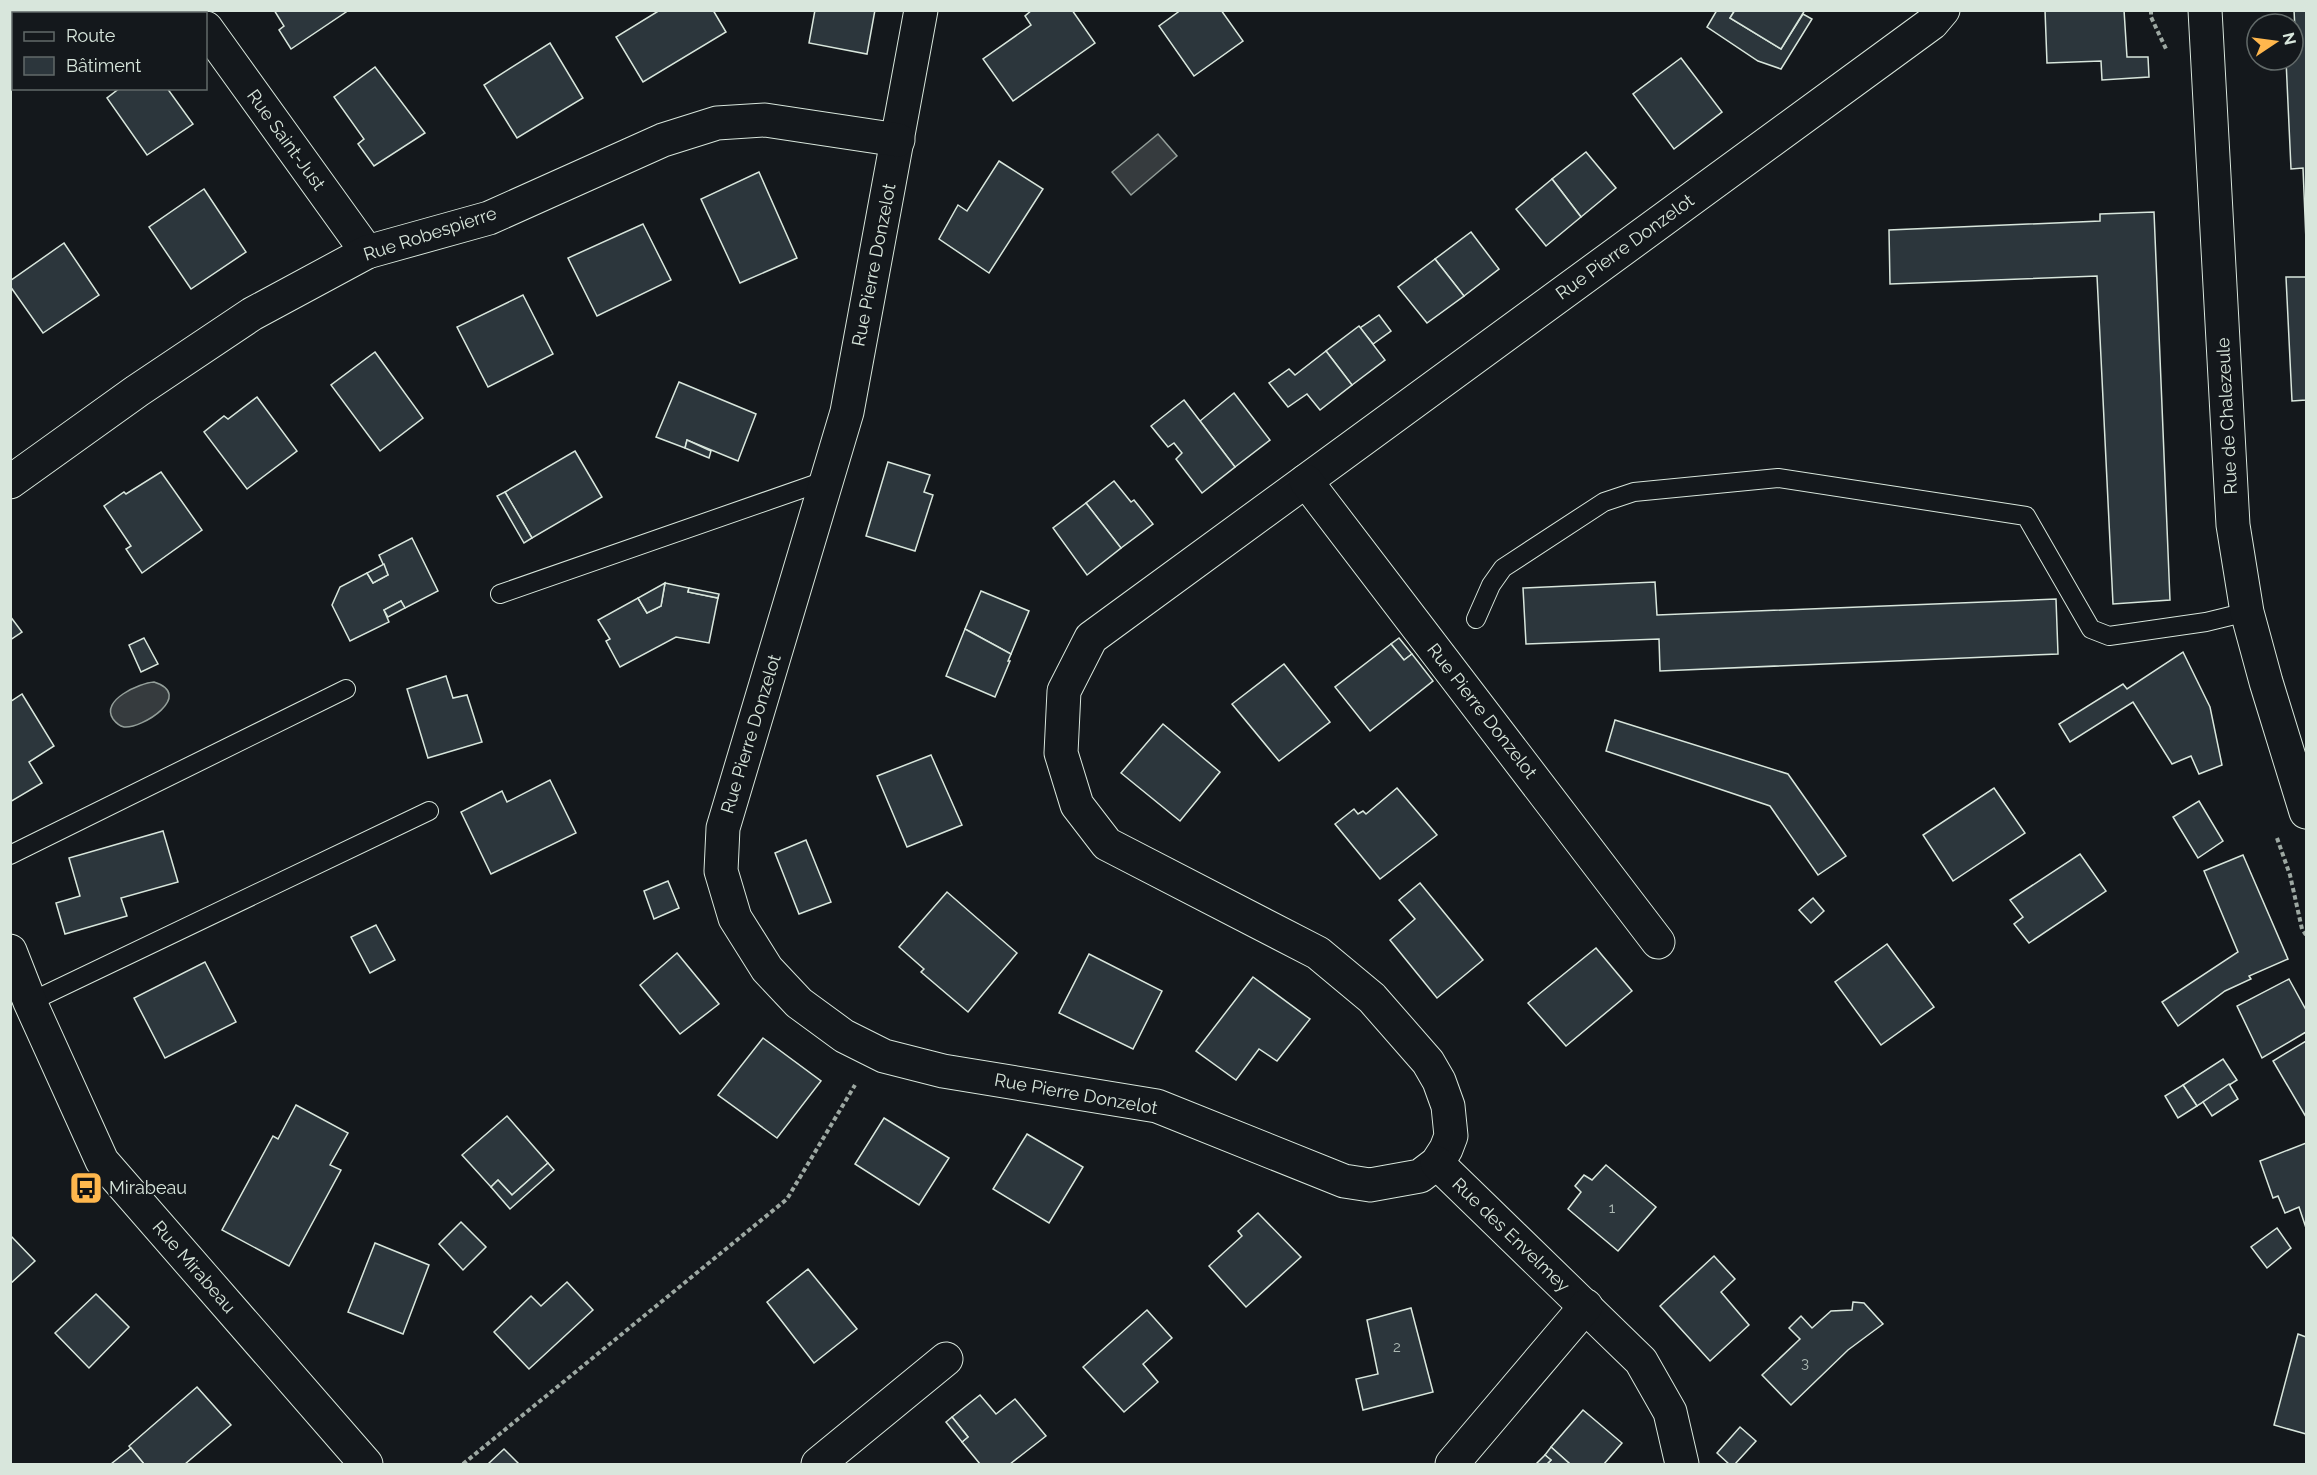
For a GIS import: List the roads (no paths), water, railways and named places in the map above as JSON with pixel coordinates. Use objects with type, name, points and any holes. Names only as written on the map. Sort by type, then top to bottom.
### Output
[{"type":"street","name":"Rue Pierre Donzelot","points":[[921,10],[847,412],[723,828],[721,871],[735,918],[766,969],[799,1003],[844,1036],[884,1056],[943,1071],[1157,1106],[1344,1181],[1370,1185],[1420,1176],[1437,1163],[1446,1149],[1451,1136],[1448,1106],[1439,1081],[1428,1062],[1372,998],[1318,953],[1107,844],[1077,805],[1061,753],[1064,691],[1091,638],[1932,22],[1942,10]]},
{"type":"street","name":"Rue de Chalezeule","points":[[2205,10],[2233,525],[2247,612],[2266,682],[2307,812]]},
{"type":"street","name":"Rue Saint-Just","points":[[207,29],[367,252]]},
{"type":"street","name":"Rue Robespierre","points":[[10,482],[137,391],[252,314],[367,252],[489,218],[663,140],[717,123],[765,120],[898,140]]},
{"type":"street","name":"Rue Pierre Donzelot","points":[[1306,481],[1658,942]]},
{"type":"street","name":"Rue Mirabeau","points":[[10,951],[30,1002],[102,1161],[366,1464]]},
{"type":"street","name":"Rue des Envelmey","points":[[1437,1163],[1641,1361],[1670,1412],[1682,1464]]},
{"type":"street","name":"Rue des Envelmey","points":[[1452,1464],[1586,1306]]},
{"type":"street","points":[[818,1464],[946,1359]]},
{"type":"lane","points":[[1476,619],[1491,585],[1503,568],[1604,502],[1634,492],[1778,478],[2026,516],[2091,629],[2109,636],[2206,622],[2247,612]]},
{"type":"lane","points":[[500,594],[827,480]]},
{"type":"lane","points":[[10,855],[346,689]]},
{"type":"lane","points":[[30,1002],[429,811]]},
{"type":"place","name":"Mirabeau","points":[[86,1188]]}]
